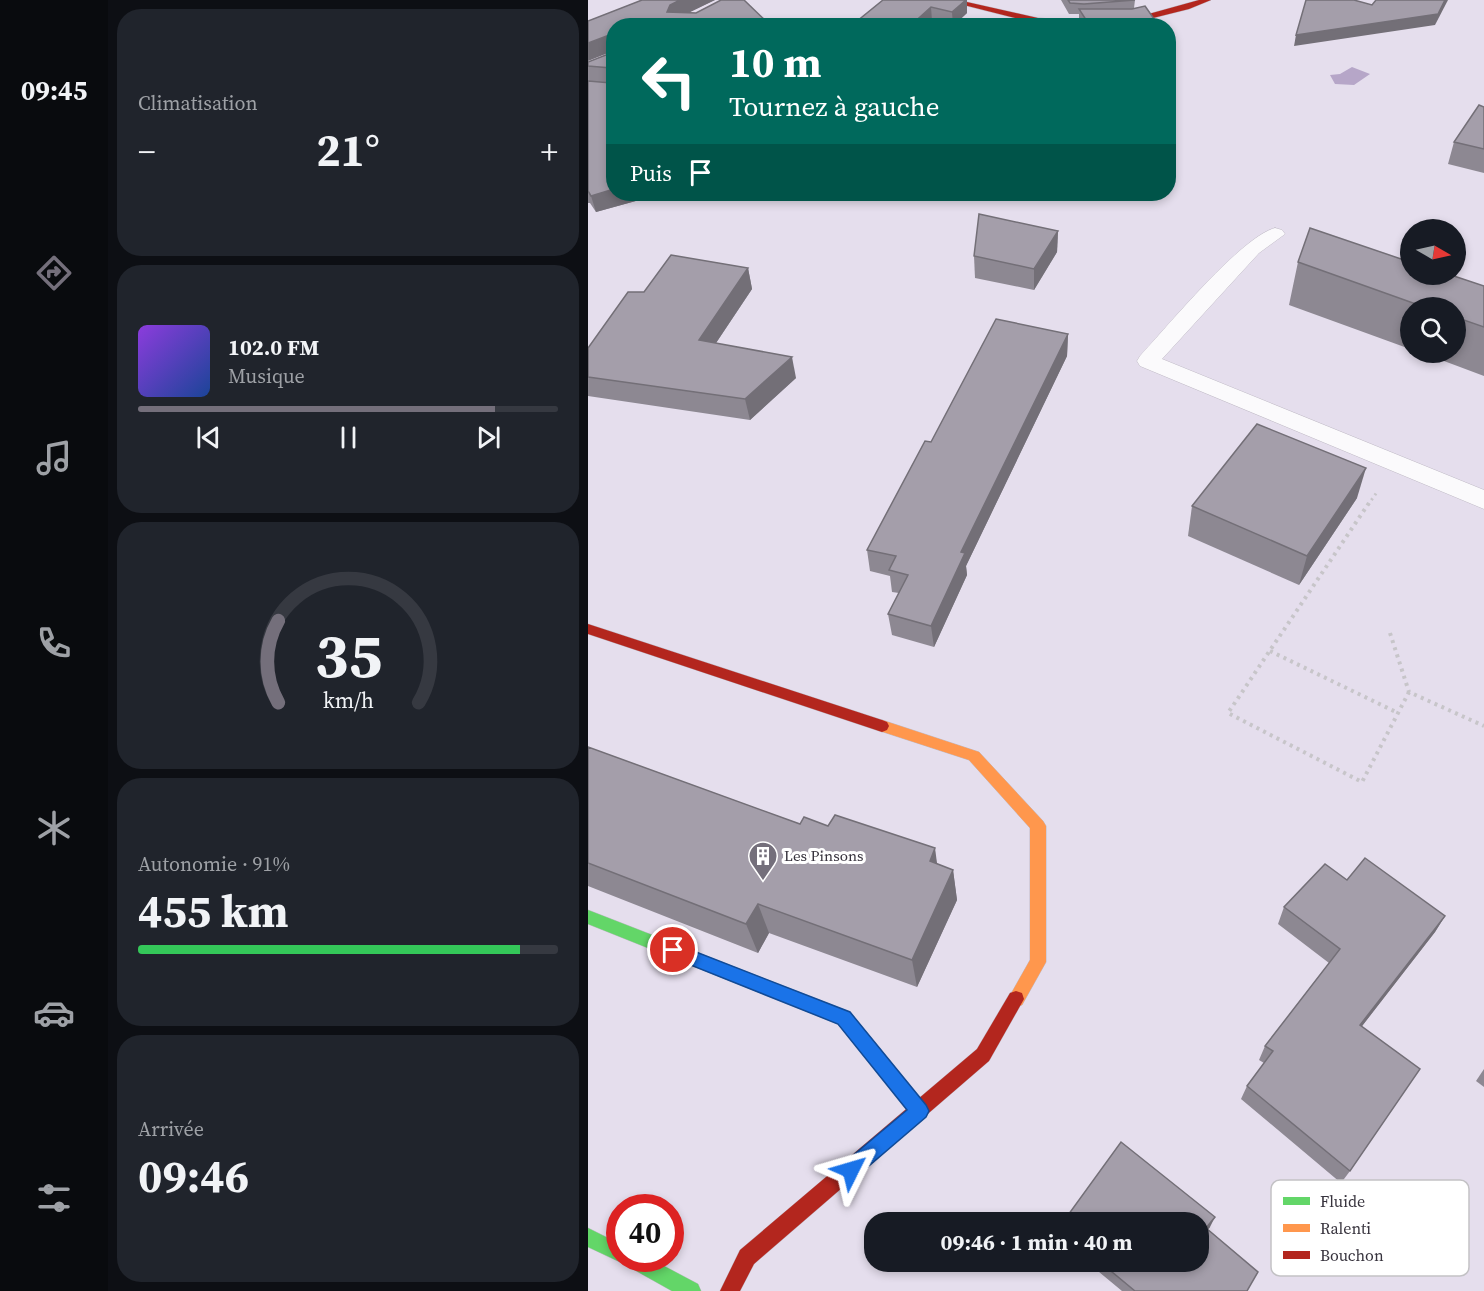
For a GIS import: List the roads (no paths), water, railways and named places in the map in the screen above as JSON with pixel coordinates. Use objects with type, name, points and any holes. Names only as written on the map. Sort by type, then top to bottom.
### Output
[{"type":"street","points":[[948,0],[1025,18]]},
{"type":"street","points":[[1132,18],[1155,15],[1207,0]]},
{"type":"street","points":[[588,629],[974,756],[1038,826],[1038,962],[983,1055],[747,1257],[730,1291]]},
{"type":"street","points":[[588,916],[844,1018],[920,1111]]},
{"type":"street","points":[[588,1237],[606,1247]]},
{"type":"street","points":[[656,1272],[692,1291]]},
{"type":"lane","points":[[1275,234],[1252,249],[1148,361],[1484,501]]},
{"type":"place","name":"Les Pinsons","points":[[763,882]]}]
